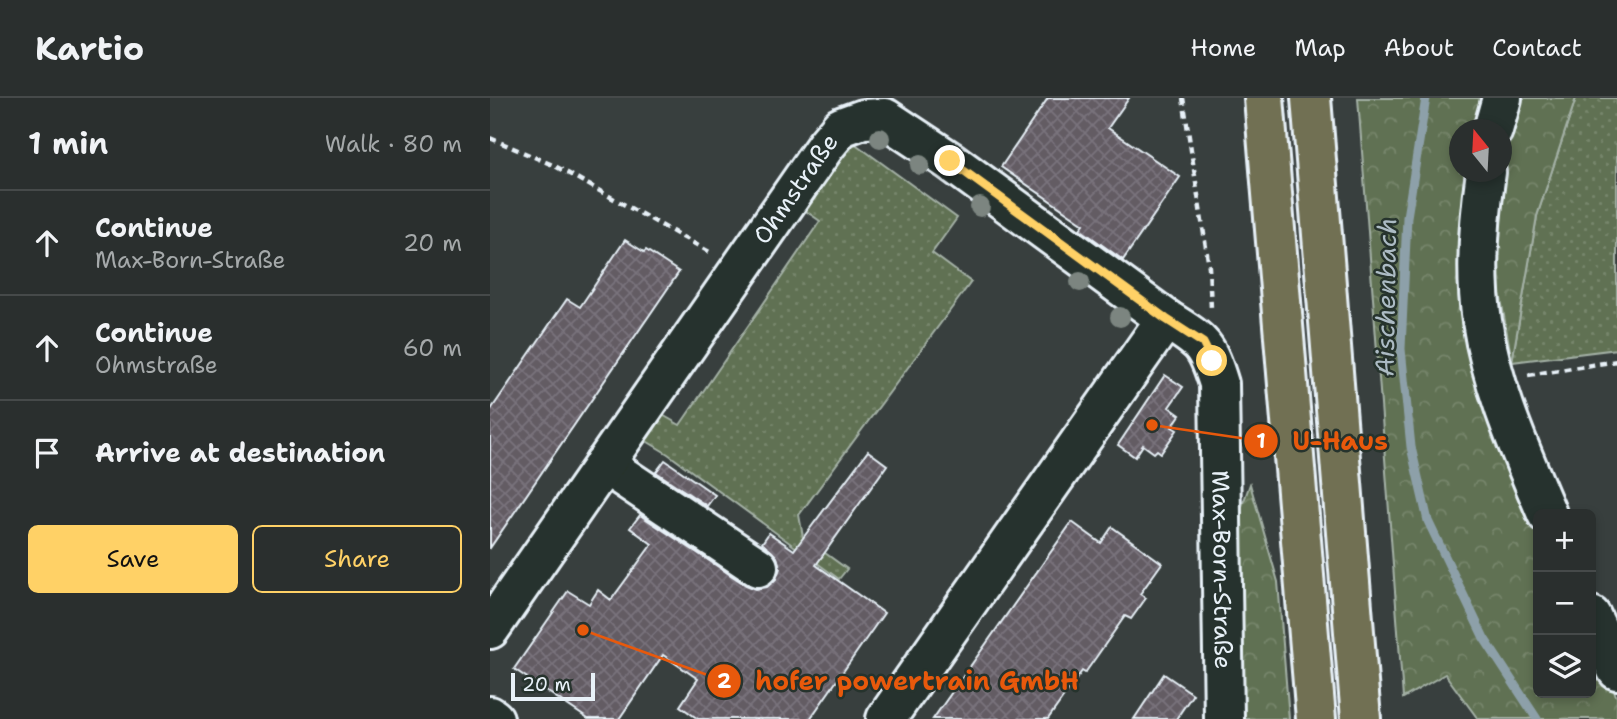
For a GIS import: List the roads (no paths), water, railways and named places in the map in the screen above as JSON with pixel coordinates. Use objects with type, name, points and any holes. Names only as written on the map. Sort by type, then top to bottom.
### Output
[{"type":"highway","points":[[1264,98],[1316,719]]},
{"type":"highway","points":[[1311,98],[1361,719]]},
{"type":"street","points":[[1496,119],[1502,98]]},
{"type":"street","name":"Ohmstraße","points":[[490,629],[841,127],[863,119],[885,118],[950,161],[1166,319]]},
{"type":"street","points":[[1485,182],[1479,246],[1482,321],[1498,387],[1545,509]]},
{"type":"street","points":[[886,719],[1166,319]]},
{"type":"street","name":"Max-Born-Straße","points":[[1166,319],[1203,343],[1219,384],[1224,719]]},
{"type":"street","points":[[604,464],[758,568]]},
{"type":"street","points":[[1596,626],[1617,670]]},
{"type":"waterway","name":"Aischenbach","points":[[1426,98],[1407,217],[1401,349],[1411,447],[1428,521],[1484,638],[1537,719]]},
{"type":"place","name":"U-Haus","points":[[1152,425]]},
{"type":"place","name":"hofer powertrain GmbH","points":[[583,630]]}]
